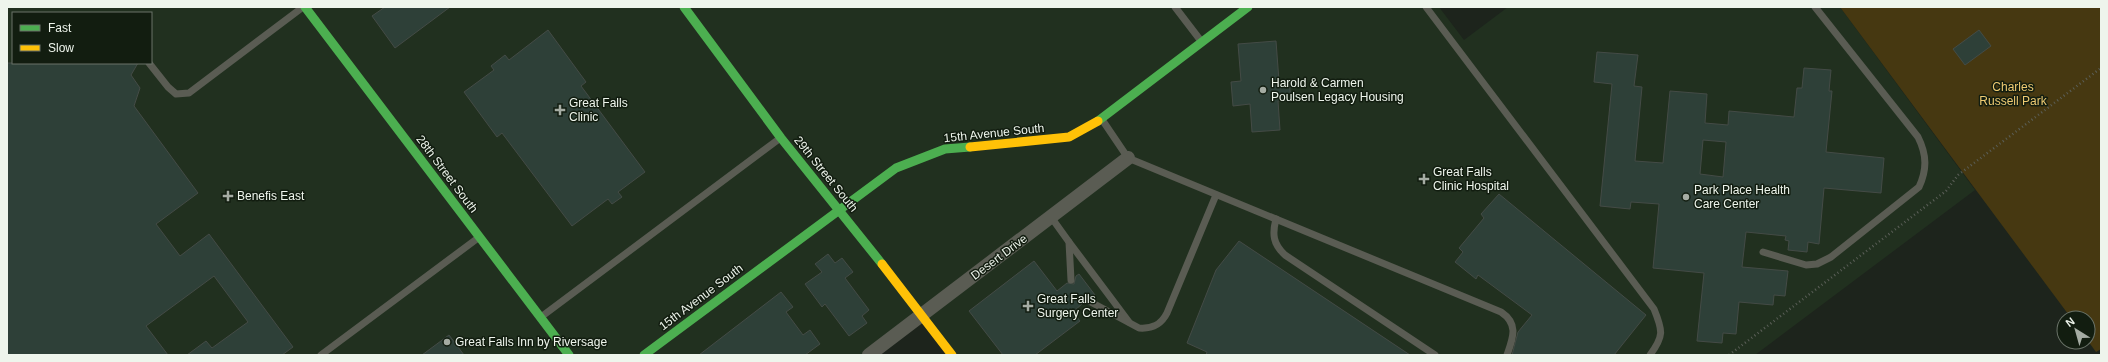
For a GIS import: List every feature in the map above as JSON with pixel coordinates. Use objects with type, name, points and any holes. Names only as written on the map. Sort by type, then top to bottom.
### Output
[{"type":"street","name":"28th Street South","points":[[304,7],[570,355]]},
{"type":"street","name":"29th Street South","points":[[684,7],[781,138],[840,210],[952,355]]},
{"type":"street","name":"15th Avenue South","points":[[644,355],[896,168],[945,149],[1069,137],[1102,119],[1248,7]]},
{"type":"street","name":"Desert Drive","points":[[868,355],[1128,158]]},
{"type":"lane","points":[[150,64],[168,87],[176,94],[189,93],[304,7]]},
{"type":"lane","points":[[1175,7],[1202,43]]},
{"type":"lane","points":[[1426,7],[1654,309],[1660,325],[1661,340],[1650,355]]},
{"type":"lane","points":[[1763,252],[1806,265],[1818,264],[1831,256],[1919,188],[1924,173],[1925,156],[1918,137],[1815,7]]},
{"type":"lane","points":[[1102,119],[1128,158],[1501,312],[1510,320],[1514,332],[1507,355]]},
{"type":"lane","points":[[541,317],[781,138]]},
{"type":"lane","points":[[1087,300],[1131,324],[1146,329],[1159,324],[1164,319],[1216,195]]},
{"type":"lane","points":[[1051,217],[1131,324]]},
{"type":"lane","points":[[1276,219],[1273,234],[1274,242],[1285,255],[1435,355]]},
{"type":"lane","points":[[321,355],[480,236]]},
{"type":"lane","points":[[1069,242],[1071,280]]},
{"type":"path","points":[[1730,355],[1946,191],[1958,175],[2101,68]]},
{"type":"shaded area","points":[[7,7],[1439,7],[1464,40],[1508,7],[1840,7],[1975,190],[1755,355],[952,355],[921,316],[869,355],[7,355]]},
{"type":"green space","name":"Charles Russell Park","points":[[1840,7],[2101,7],[2101,349],[2096,352],[2095,350],[2096,350],[2096,310],[2065,310]]},
{"type":"building","points":[[385,7],[450,7],[395,48],[372,16]]},
{"type":"building","points":[[548,30],[586,82],[581,86],[645,172],[618,192],[622,197],[612,204],[608,199],[572,226],[502,133],[497,137],[464,92],[494,70],[491,66],[505,55],[509,60]]},
{"type":"building","points":[[1979,30],[1991,46],[1965,65],[1953,49]]},
{"type":"building","points":[[1276,41],[1279,81],[1289,80],[1291,100],[1278,101],[1280,130],[1252,132],[1250,104],[1233,106],[1231,82],[1241,81],[1238,44]]},
{"type":"building","name":"Park Place Health Care Center","points":[[1597,52],[1638,55],[1634,86],[1642,87],[1635,161],[1663,163],[1670,91],[1707,94],[1705,123],[1728,125],[1729,111],[1794,117],[1797,88],[1802,88],[1804,68],[1831,70],[1829,91],[1832,91],[1826,152],[1884,158],[1881,193],[1824,188],[1819,244],[1808,242],[1807,252],[1788,250],[1789,241],[1785,240],[1786,236],[1746,232],[1742,267],[1788,271],[1785,296],[1774,295],[1773,305],[1739,302],[1736,334],[1723,333],[1722,343],[1697,341],[1704,273],[1653,268],[1659,204],[1631,202],[1630,209],[1600,206],[1612,84],[1594,82]],"holes":[[[1703,140],[1726,142],[1723,177],[1700,174]]]},
{"type":"building","points":[[7,63],[137,64],[131,75],[140,88],[134,106],[198,193],[156,224],[180,256],[209,234],[293,347],[282,355],[187,355],[206,341],[212,348],[248,322],[214,276],[146,326],[168,355],[7,355]]},
{"type":"building","points":[[1499,194],[1646,315],[1614,355],[1512,355],[1518,332],[1532,315],[1478,275],[1476,279],[1455,262],[1463,252],[1459,248],[1484,218],[1481,214]]},
{"type":"building","points":[[1239,241],[1410,355],[1206,355],[1207,352],[1187,343],[1216,270]]},
{"type":"building","points":[[828,254],[835,263],[842,258],[853,272],[845,278],[869,310],[862,316],[867,323],[849,336],[825,304],[822,307],[805,284],[822,272],[815,264]]},
{"type":"building","name":"Great Falls Surgery Center","points":[[1034,261],[1057,291],[1067,283],[1074,284],[1076,276],[1079,274],[1095,295],[1092,297],[1084,296],[1082,300],[1083,303],[1073,312],[1080,321],[1035,355],[1003,355],[969,311]]},
{"type":"building","points":[[781,292],[793,307],[786,312],[803,335],[810,330],[820,344],[805,355],[699,355]]},
{"type":"building","name":"Great Falls Inn by Riversage","points":[[449,335],[464,355],[422,355]]},
{"type":"traffic: fast","points":[[305,7],[569,355]]},
{"type":"traffic: fast","points":[[684,7],[781,138],[882,264]]},
{"type":"traffic: fast","points":[[1098,121],[1248,7]]},
{"type":"traffic: fast","points":[[644,355],[896,168],[945,149],[970,147]]},
{"type":"traffic: slow","points":[[970,147],[1069,137],[1098,121]]},
{"type":"traffic: slow","points":[[882,264],[952,355]]},
{"type":"place","name":"Harold & Carmen Poulsen Legacy Housing","points":[[1263,90]]},
{"type":"place","name":"Great Falls Clinic","points":[[560,110]]},
{"type":"place","name":"Great Falls Clinic Hospital","points":[[1424,179]]},
{"type":"place","name":"Benefis East","points":[[228,196]]},
{"type":"place","name":"Park Place Health Care Center","points":[[1686,197]]},
{"type":"place","name":"Great Falls Surgery Center","points":[[1028,306]]},
{"type":"place","name":"Great Falls Inn by Riversage","points":[[447,342]]}]
